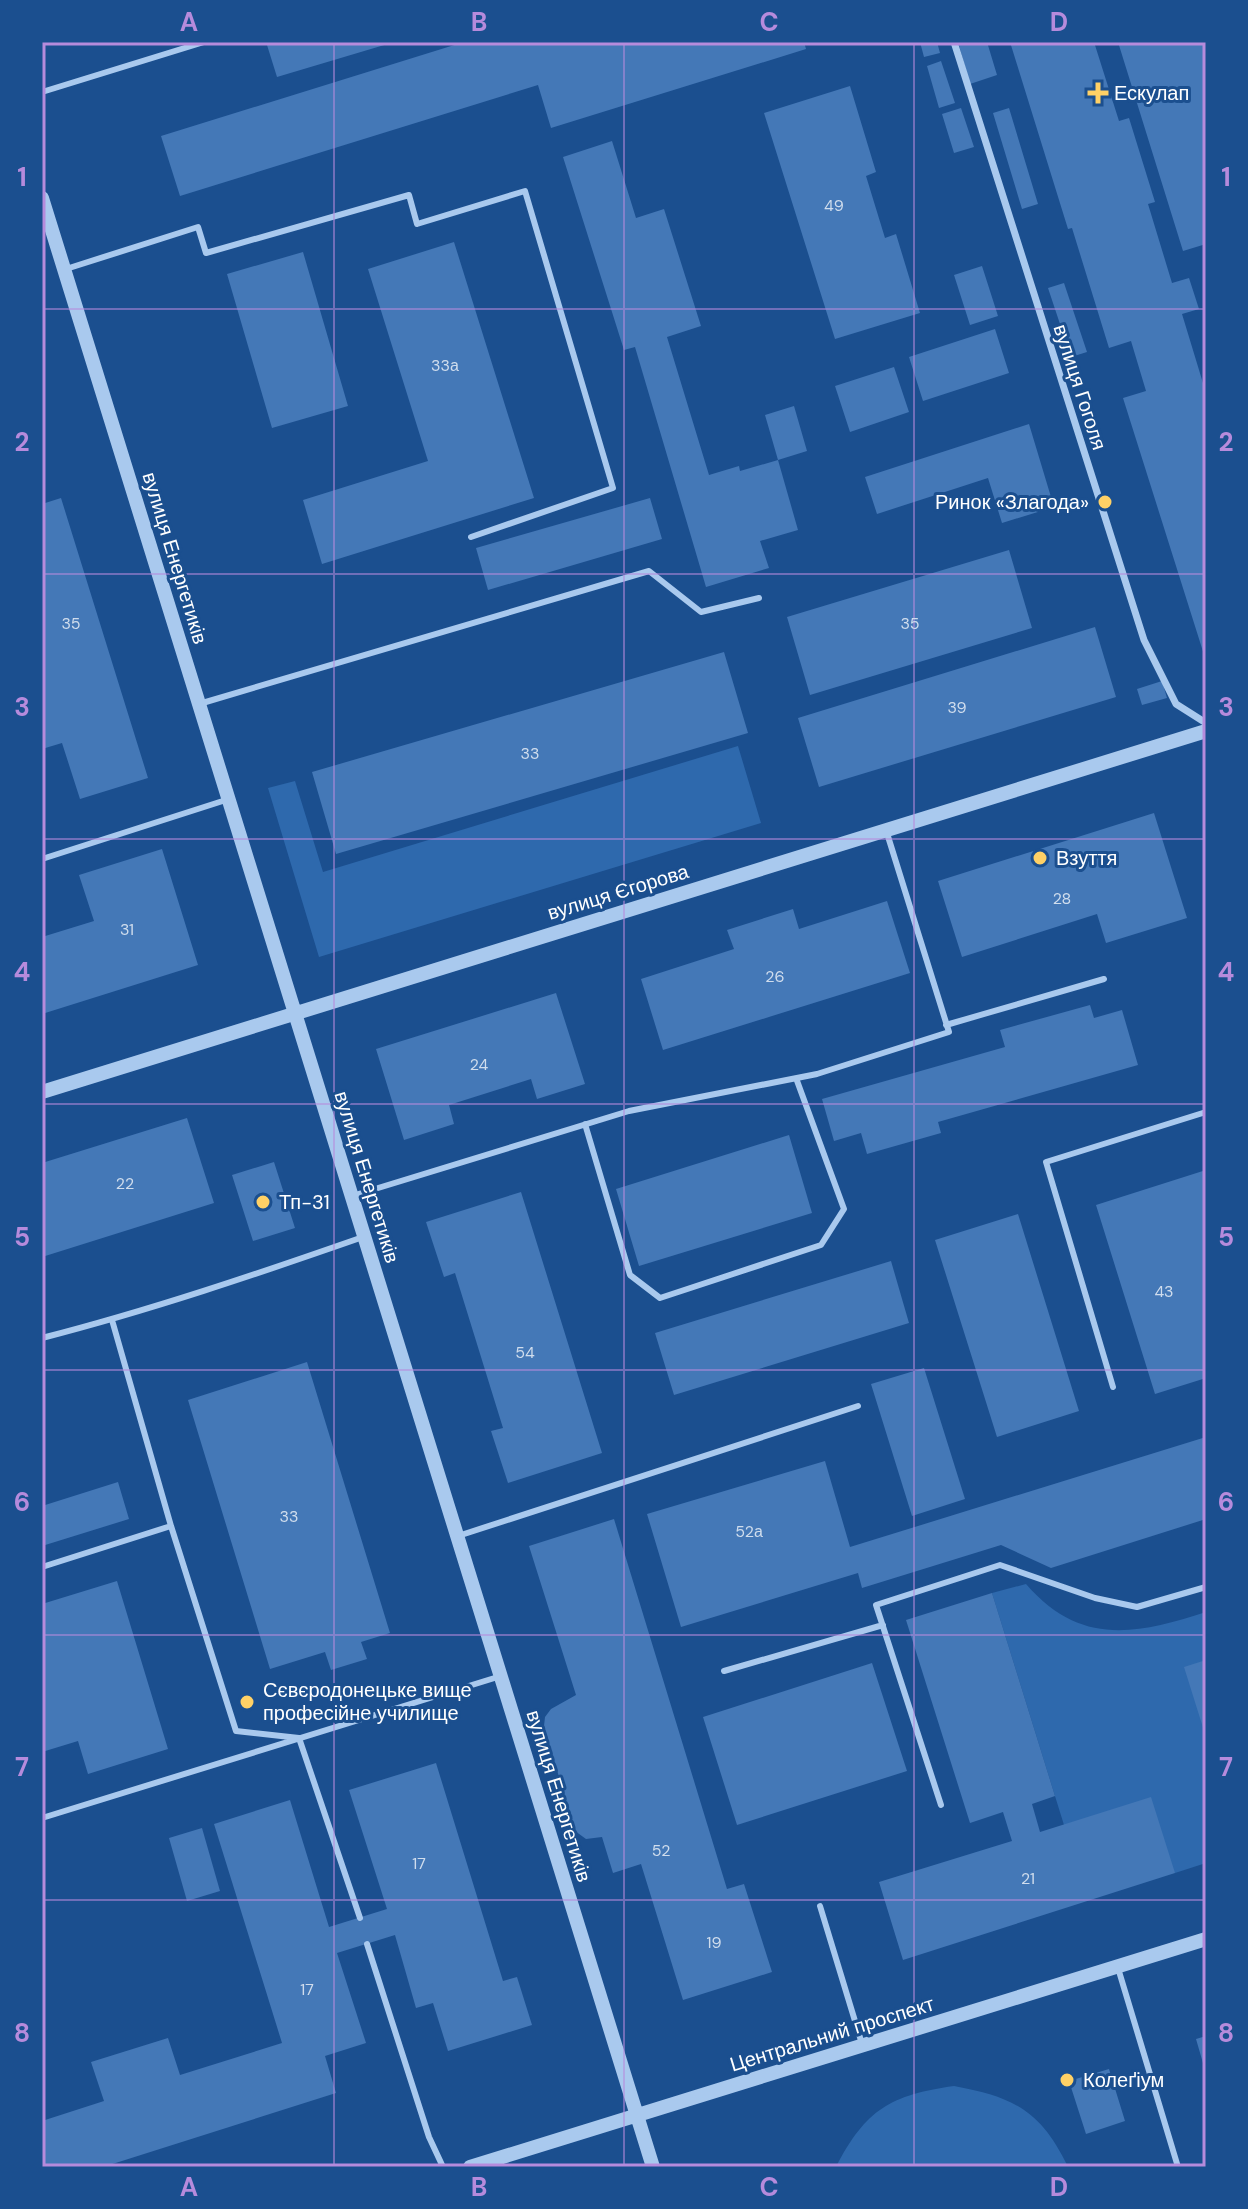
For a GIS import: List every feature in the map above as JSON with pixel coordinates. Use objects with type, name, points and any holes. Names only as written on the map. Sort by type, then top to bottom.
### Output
[{"type":"street","name":"вулиця Гоголя","points":[[954,42],[1144,640],[1176,704],[1206,723]]},
{"type":"street","name":"вулиця Енергетиків","points":[[42,198],[653,2167]]},
{"type":"street","name":"вулиця Єгорова","points":[[42,1092],[1206,731]]},
{"type":"street","name":"Центральний проспект","points":[[470,2167],[1206,1939]]},
{"type":"lane","points":[[42,92],[204,42]]},
{"type":"lane","points":[[64,269],[198,227],[206,253],[409,195],[417,224],[525,191],[613,488],[471,537]]},
{"type":"lane","points":[[199,704],[649,571],[701,612],[759,598]]},
{"type":"lane","points":[[42,859],[229,799]]},
{"type":"lane","points":[[352,1196],[629,1111],[817,1074],[949,1032],[886,830]]},
{"type":"lane","points":[[946,1025],[1104,979]]},
{"type":"lane","points":[[585,1124],[630,1275],[660,1298],[821,1245],[844,1209],[796,1078]]},
{"type":"lane","points":[[1113,1387],[1046,1162],[1206,1112]]},
{"type":"lane","points":[[42,1338],[112,1320],[364,1236]]},
{"type":"lane","points":[[112,1320],[171,1526],[236,1731],[299,1738]]},
{"type":"lane","points":[[457,1536],[858,1406]]},
{"type":"lane","points":[[42,1567],[171,1526]]},
{"type":"lane","points":[[941,1805],[876,1605],[1000,1565],[1095,1598],[1137,1607],[1206,1587]]},
{"type":"lane","points":[[724,1671],[883,1625]]},
{"type":"lane","points":[[42,1818],[501,1676]]},
{"type":"lane","points":[[299,1738],[360,1918]]},
{"type":"lane","points":[[820,1906],[863,2045]]},
{"type":"lane","points":[[367,1944],[429,2137],[443,2167]]},
{"type":"lane","points":[[1117,1966],[1178,2167]]},
{"type":"shaded area","points":[[738,746],[761,823],[319,957],[268,788],[295,781],[323,872]]},
{"type":"shaded area","points":[[1026,1584],[1046,1604],[1067,1618],[1110,1630],[1156,1626],[1206,1612],[1206,1863],[1175,1873],[1064,1825],[992,1593]]},
{"type":"shaded area","points":[[954,2086],[993,2095],[1023,2110],[1047,2132],[1068,2167],[836,2167],[858,2131],[883,2108],[913,2094]]},
{"type":"building","points":[[275,42],[391,43],[277,77],[267,45]]},
{"type":"building","points":[[464,42],[804,42],[806,49],[551,128],[538,85],[180,196],[161,136]]},
{"type":"building","points":[[920,42],[937,42],[940,53],[924,57]]},
{"type":"building","points":[[958,42],[987,42],[997,75],[970,84]]},
{"type":"building","points":[[1010,42],[1094,42],[1119,121],[1129,118],[1155,202],[1148,204],[1172,283],[1189,278],[1199,309],[1182,314],[1206,393],[1206,661],[1123,398],[1146,391],[1131,341],[1109,348]]},
{"type":"building","points":[[1118,42],[1206,42],[1206,244],[1183,251]]},
{"type":"building","points":[[941,61],[955,103],[939,108],[927,66]]},
{"type":"building","points":[[850,86],[876,172],[866,176],[885,238],[896,234],[920,313],[835,339],[764,113]]},
{"type":"building","points":[[961,108],[974,147],[954,153],[942,114]]},
{"type":"building","points":[[1009,108],[1038,204],[1022,209],[993,113]]},
{"type":"building","points":[[612,141],[636,218],[664,209],[701,326],[667,337],[709,475],[739,466],[740,471],[778,460],[798,530],[760,541],[769,568],[706,587],[635,347],[624,350],[563,157]]},
{"type":"building","points":[[454,242],[534,498],[322,564],[303,500],[428,461],[368,269]]},
{"type":"building","points":[[303,252],[348,406],[272,428],[227,274]]},
{"type":"building","points":[[982,266],[998,316],[970,325],[954,275]]},
{"type":"building","points":[[1064,283],[1087,352],[1071,357],[1048,288]]},
{"type":"building","points":[[995,329],[1009,373],[923,401],[909,357]]},
{"type":"building","points":[[894,367],[909,412],[850,432],[835,386]]},
{"type":"building","points":[[794,406],[807,451],[778,460],[765,415]]},
{"type":"building","points":[[1029,424],[1054,507],[1002,523],[988,478],[877,514],[865,477]]},
{"type":"building","points":[[61,498],[148,778],[80,799],[62,743],[42,749],[42,504]]},
{"type":"building","points":[[650,498],[662,539],[488,590],[476,548]]},
{"type":"building","points":[[1009,550],[1032,628],[810,695],[787,617]]},
{"type":"building","points":[[1095,627],[1116,697],[819,787],[798,718]]},
{"type":"building","points":[[724,652],[748,733],[336,854],[312,772]]},
{"type":"building","points":[[1162,681],[1167,698],[1142,705],[1137,689]]},
{"type":"building","points":[[1154,813],[1187,918],[1106,943],[1097,914],[962,957],[938,881]]},
{"type":"building","points":[[162,849],[198,965],[42,1014],[42,937],[94,921],[79,875]]},
{"type":"building","points":[[887,901],[910,973],[663,1050],[641,979],[734,949],[727,930],[793,909],[799,929]]},
{"type":"building","points":[[556,993],[585,1084],[537,1099],[531,1079],[449,1105],[454,1124],[404,1140],[376,1049]]},
{"type":"building","points":[[1090,1005],[1094,1018],[1122,1010],[1138,1065],[938,1122],[941,1133],[867,1154],[861,1133],[834,1141],[822,1099],[1005,1047],[1000,1030]]},
{"type":"building","points":[[187,1118],[214,1203],[42,1257],[42,1163]]},
{"type":"building","points":[[789,1135],[812,1213],[639,1266],[616,1189]]},
{"type":"building","name":"Тп-31","points":[[274,1162],[295,1228],[253,1241],[232,1175]]},
{"type":"building","points":[[1206,1170],[1206,1378],[1155,1394],[1096,1205]]},
{"type":"building","points":[[521,1192],[602,1453],[508,1483],[491,1431],[503,1428],[455,1273],[444,1277],[426,1222]]},
{"type":"building","points":[[1018,1214],[1079,1411],[997,1437],[935,1240]]},
{"type":"building","points":[[891,1261],[909,1323],[674,1395],[655,1333]]},
{"type":"building","points":[[307,1362],[390,1633],[361,1642],[367,1659],[331,1670],[325,1652],[270,1669],[188,1400]]},
{"type":"building","points":[[924,1368],[965,1499],[912,1516],[871,1384]]},
{"type":"building","points":[[1206,1437],[1206,1519],[1051,1568],[1001,1545],[862,1588],[858,1573],[681,1627],[647,1514],[825,1461],[850,1547]]},
{"type":"building","points":[[118,1482],[129,1519],[42,1546],[42,1506]]},
{"type":"building","points":[[614,1519],[727,1889],[744,1884],[772,1972],[683,2000],[641,1864],[613,1873],[602,1837],[586,1839],[575,1831],[544,1726],[545,1717],[551,1709],[576,1695],[529,1546]]},
{"type":"building","points":[[117,1581],[168,1749],[88,1774],[78,1741],[42,1752],[42,1604]]},
{"type":"building","points":[[992,1593],[1055,1796],[1032,1804],[1040,1832],[1151,1797],[1175,1873],[903,1960],[879,1882],[1012,1841],[1003,1812],[970,1823],[906,1620]]},
{"type":"building","points":[[1206,1660],[1206,1734],[1205,1734],[1184,1667]]},
{"type":"building","points":[[872,1663],[907,1771],[737,1825],[703,1717]]},
{"type":"building","points":[[436,1763],[503,1981],[517,1977],[532,2025],[448,2051],[433,2003],[416,2008],[395,1935],[337,1953],[366,2043],[325,2056],[336,2093],[103,2167],[42,2167],[42,2121],[104,2101],[91,2062],[168,2038],[180,2075],[282,2043],[214,1824],[290,1800],[329,1927],[387,1909],[349,1790]]},
{"type":"building","points":[[202,1828],[220,1891],[187,1901],[169,1838]]},
{"type":"building","points":[[1206,2036],[1206,2070],[1205,2070],[1196,2039]]},
{"type":"building","points":[[1109,2069],[1125,2121],[1086,2134],[1069,2081]]},
{"type":"place","name":"Ескулап","points":[[1098,93]]},
{"type":"place","name":"Ринок «Злагода»","points":[[1105,502]]},
{"type":"place","name":"Взуття","points":[[1040,858]]},
{"type":"place","name":"Тп-31","points":[[263,1202]]},
{"type":"place","name":"Сєвєродонецьке вище професійне училище","points":[[247,1702]]},
{"type":"place","name":"Колеґіум","points":[[1067,2080]]}]
